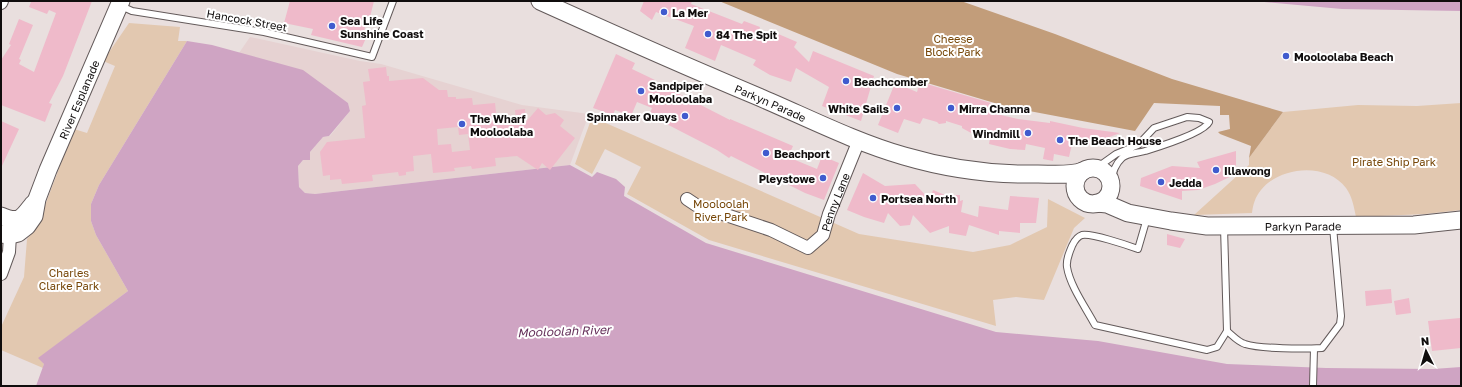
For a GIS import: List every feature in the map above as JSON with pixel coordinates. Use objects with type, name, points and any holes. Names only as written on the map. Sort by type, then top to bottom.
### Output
[{"type":"street","name":"Parkyn Parade","points":[[540,1],[623,39],[859,140],[903,156],[948,167],[1009,175],[1063,185],[1070,188],[1077,195]]},
{"type":"street","name":"River Esplanade","points":[[1,274],[9,252],[6,226],[21,232],[30,222],[35,212],[37,199],[50,163],[120,3]]},
{"type":"street","name":"Penny Lane","points":[[687,199],[696,205],[771,230],[808,248],[823,235],[829,214],[859,140]]},
{"type":"street","name":"Parkyn Parade","points":[[1009,175],[1074,173],[1087,169]]},
{"type":"street","points":[[1087,169],[1099,169],[1104,172],[1111,185],[1107,197],[1097,203],[1085,202],[1077,195],[1075,182],[1077,177],[1087,169]]},
{"type":"street","name":"Parkyn Parade","points":[[1111,185],[1114,195],[1122,203],[1147,216]]},
{"type":"street","name":"Parkyn Parade","points":[[1097,203],[1108,204],[1125,212],[1188,224],[1224,226],[1414,225],[1461,220]]},
{"type":"lane","name":"Hancock Street","points":[[120,3],[132,11],[264,32],[372,57],[393,1]]},
{"type":"lane","points":[[1087,169],[1104,163],[1116,154],[1138,145],[1154,128],[1187,117],[1199,118],[1209,122],[1206,127],[1198,131],[1160,146],[1123,157],[1113,172],[1111,185]]},
{"type":"lane","points":[[1147,216],[1138,249],[1091,236],[1082,235],[1074,241],[1068,255],[1067,266],[1072,281],[1095,325],[1207,350],[1217,348],[1227,331],[1224,226]]},
{"type":"lane","points":[[1227,331],[1240,342],[1245,344],[1264,347],[1322,348],[1340,324],[1341,316],[1333,226]]},
{"type":"lane","points":[[1313,386],[1314,348]]},
{"type":"shaded area","name":"The Wharf Mooloolaba","points":[[250,37],[360,61],[381,64],[522,105],[589,114],[570,165],[315,194],[305,193],[299,187],[298,166],[323,137],[330,136],[350,111],[348,103],[329,90],[239,53]]},
{"type":"green space","name":"Cheese Block Park","points":[[719,1],[961,1],[1055,34],[1172,79],[1283,112],[1249,158],[1251,146],[1218,132],[1230,129],[1229,115],[1220,115],[1220,106],[1154,103],[1135,131],[1008,107],[897,74]]},
{"type":"green space","name":"Charles Clarke Park","points":[[129,23],[180,27],[178,41],[187,41],[99,185],[91,204],[91,221],[96,235],[128,291],[39,358],[44,364],[43,368],[1,350],[1,327],[24,277],[27,239],[38,226],[74,129],[87,133],[115,66],[103,61]]},
{"type":"green space","name":"Pirate Ship Park","points":[[1461,103],[1461,210],[1425,214],[1356,217],[1350,194],[1338,180],[1327,174],[1304,170],[1291,172],[1269,182],[1257,195],[1252,213],[1194,215],[1249,165],[1249,158],[1283,112],[1358,105],[1417,106]]},
{"type":"green space","name":"Mooloolah River Park","points":[[592,117],[859,234],[973,252],[1010,245],[1047,227],[1048,199],[1085,218],[1074,228],[1044,300],[1016,297],[993,300],[996,326],[709,240],[627,194],[641,167],[605,149],[592,174],[575,164]]},
{"type":"water","points":[[1254,1],[1461,1],[1461,11],[1342,9]]},
{"type":"water","name":"Mooloolah River","points":[[187,41],[212,45],[303,70],[348,103],[350,111],[329,136],[323,137],[310,152],[310,160],[303,160],[298,166],[299,187],[305,193],[315,194],[570,165],[592,177],[597,172],[616,179],[625,187],[624,196],[706,243],[996,332],[1098,341],[1227,364],[1326,368],[1433,369],[1461,367],[1461,386],[36,386],[44,364],[38,358],[128,291],[96,235],[91,221],[91,204],[99,185]]},
{"type":"building","points":[[30,1],[92,1],[63,76],[49,103],[52,104],[45,122],[1,105],[1,60],[11,45],[9,44],[19,19],[33,25],[19,59],[21,60],[19,64],[34,72],[56,13],[49,10],[47,14],[29,7]]},
{"type":"building","name":"Sea Life Sunshine Coast","points":[[290,1],[374,1],[370,17],[367,16],[363,37],[366,38],[362,47],[311,35],[313,29],[284,23]]},
{"type":"building","points":[[644,1],[692,1],[691,4],[742,24],[744,21],[760,27],[758,34],[773,39],[776,33],[797,42],[794,47],[809,62],[813,51],[874,76],[861,121],[822,106],[829,87],[796,68],[791,82],[770,75],[753,65],[756,60],[721,45],[715,61],[685,48],[694,26],[656,12],[652,20],[640,11]]},
{"type":"building","points":[[616,54],[635,63],[632,69],[655,80],[654,81],[730,120],[793,146],[788,157],[817,169],[822,156],[839,163],[824,200],[805,193],[731,156],[729,158],[717,150],[649,115],[652,108],[637,102],[631,116],[615,110],[613,115],[593,108]]},
{"type":"building","name":"The Wharf Mooloolaba","points":[[386,67],[389,81],[423,78],[439,90],[447,90],[448,97],[456,97],[456,99],[472,98],[473,105],[495,103],[497,121],[516,120],[515,110],[525,109],[526,122],[538,108],[546,115],[555,113],[564,120],[560,126],[575,138],[550,170],[542,163],[538,170],[517,156],[495,158],[496,166],[472,169],[471,166],[454,168],[455,171],[433,173],[431,154],[413,156],[414,171],[406,172],[406,175],[399,176],[398,172],[372,175],[373,181],[342,184],[341,179],[330,180],[330,175],[323,176],[320,152],[327,142],[365,138],[362,106],[366,105],[363,82],[370,81],[368,69]],"holes":[[[458,127],[459,135],[468,134],[470,150],[452,152],[451,144],[438,145],[437,129]]]},
{"type":"building","points":[[920,82],[991,103],[988,112],[1018,119],[1050,123],[1050,121],[1083,128],[1120,133],[1086,146],[1072,144],[1069,157],[1054,154],[1053,161],[1043,159],[1045,148],[1026,144],[1025,150],[1010,149],[989,144],[990,138],[973,134],[962,128],[962,126],[946,121],[946,123],[939,124],[923,118],[920,124],[904,119],[898,133],[878,125],[895,83],[917,92]]},
{"type":"building","points":[[1,121],[19,129],[1,168]]},
{"type":"building","points":[[1236,151],[1236,174],[1198,190],[1182,191],[1182,200],[1140,186],[1141,178],[1172,166],[1200,168],[1197,162]]},
{"type":"building","points":[[863,173],[885,186],[915,184],[930,200],[933,190],[945,195],[960,195],[960,201],[963,200],[961,212],[978,217],[979,206],[1008,210],[1010,196],[1039,198],[1036,223],[1020,223],[1020,233],[999,231],[999,235],[969,225],[966,236],[949,233],[949,226],[930,233],[913,215],[910,225],[900,226],[888,213],[884,223],[847,210]]},
{"type":"building","points":[[1167,234],[1185,239],[1180,248],[1167,245]]},
{"type":"building","points":[[1391,289],[1392,303],[1366,306],[1365,291]]},
{"type":"building","points":[[1409,298],[1411,313],[1396,315],[1394,301]]},
{"type":"building","points":[[1460,318],[1461,348],[1432,351],[1428,321]]},
{"type":"place","name":"La Mer","points":[[664,12]]},
{"type":"place","name":"Sea Life Sunshine Coast","points":[[332,26]]},
{"type":"place","name":"84 The Spit","points":[[708,34]]},
{"type":"place","name":"Mooloolaba Beach","points":[[1286,56]]},
{"type":"place","name":"Beachcomber","points":[[846,81]]},
{"type":"place","name":"Sandpiper Mooloolaba","points":[[641,91]]},
{"type":"place","name":"White Sails","points":[[897,108]]},
{"type":"place","name":"Mirra Channa","points":[[951,108]]},
{"type":"place","name":"Spinnaker Quays","points":[[685,116]]},
{"type":"place","name":"The Wharf Mooloolaba","points":[[462,124]]},
{"type":"place","name":"Windmill","points":[[1028,133]]},
{"type":"place","name":"The Beach House","points":[[1060,140]]},
{"type":"place","name":"Beachport","points":[[766,153]]},
{"type":"place","name":"Illawong","points":[[1216,170]]},
{"type":"place","name":"Pleystowe","points":[[823,178]]},
{"type":"place","name":"Jedda","points":[[1161,182]]},
{"type":"place","name":"Portsea North","points":[[873,198]]}]
